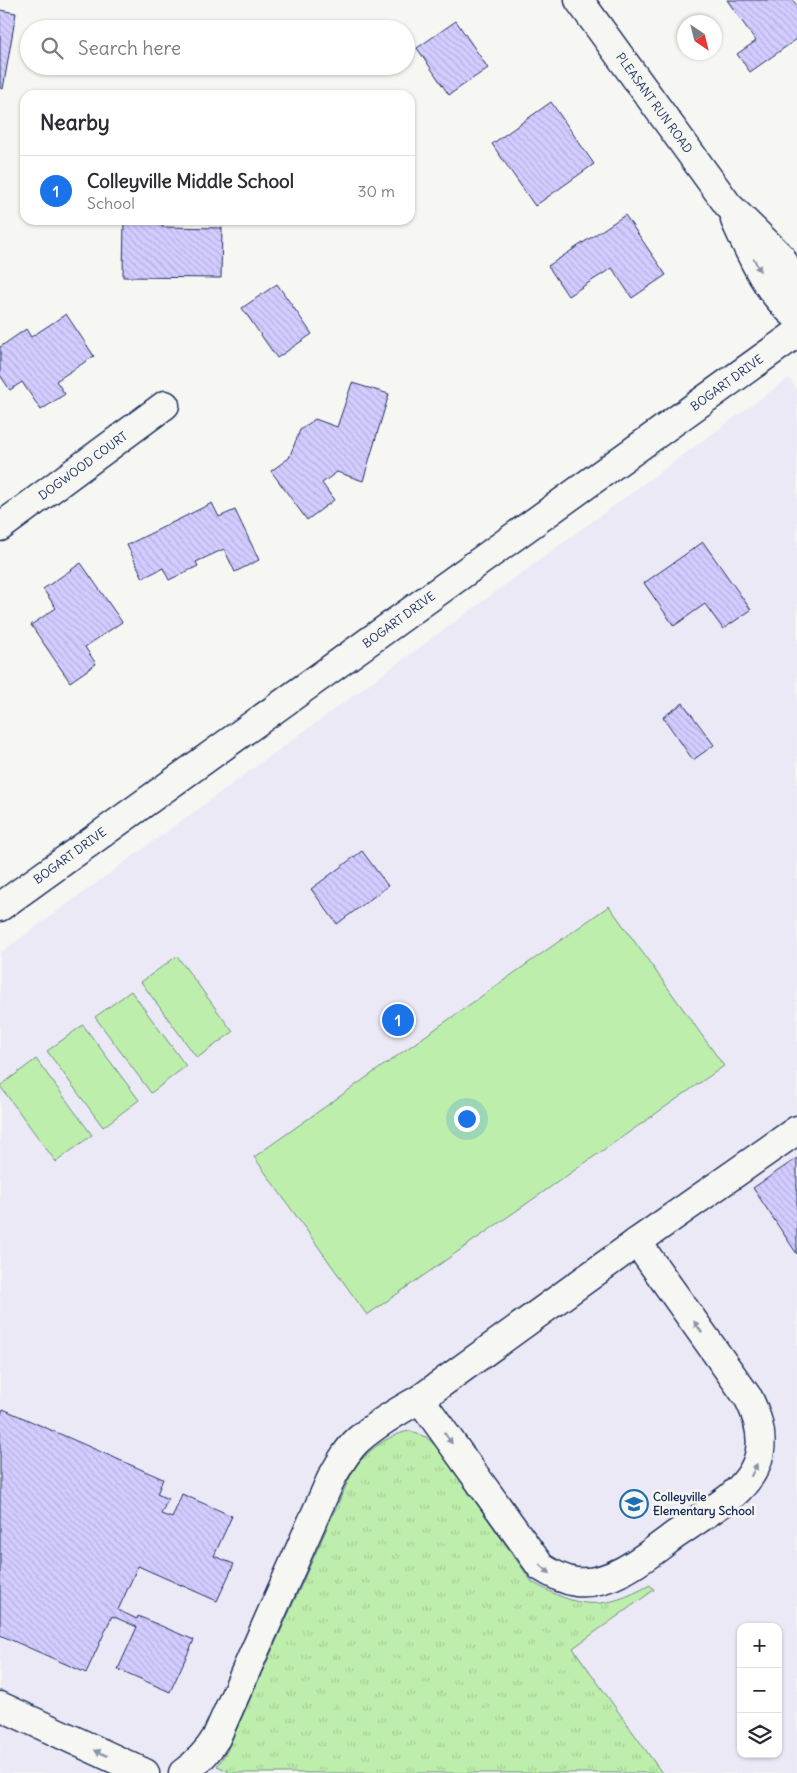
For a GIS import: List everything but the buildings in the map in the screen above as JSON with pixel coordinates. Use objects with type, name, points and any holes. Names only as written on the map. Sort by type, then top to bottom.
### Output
[{"type":"street","name":"PLEASANT RUN ROAD","points":[[579,0],[728,205],[781,257],[797,288]]},
{"type":"street","name":"PLEASANT RUN ROAD","points":[[728,205],[759,270],[784,307],[797,317]]},
{"type":"street","name":"BOGART DRIVE","points":[[0,906],[797,333]]},
{"type":"street","name":"DOGWOOD COURT","points":[[0,527],[165,405]]},
{"type":"street","points":[[183,1773],[195,1765],[208,1752],[216,1738],[331,1479],[343,1458],[357,1441],[390,1416],[420,1399],[797,1130]]},
{"type":"street","points":[[420,1399],[541,1567],[551,1574],[564,1579],[577,1582],[594,1581],[611,1576],[644,1557],[729,1498],[740,1489],[755,1469],[761,1442],[758,1419],[750,1399],[638,1242]]},
{"type":"street","points":[[0,1706],[145,1773]]},
{"type":"shaded area","points":[[789,378],[797,389],[797,1773],[0,1773],[0,953]]},
{"type":"green space","points":[[609,906],[724,1066],[367,1315],[254,1157]]},
{"type":"green space","points":[[177,956],[233,1032],[197,1058],[141,982]]},
{"type":"green space","points":[[131,991],[186,1066],[151,1093],[95,1017]]},
{"type":"green space","points":[[83,1025],[139,1100],[103,1127],[47,1051]]},
{"type":"green space","points":[[36,1059],[92,1135],[56,1162],[0,1086]]},
{"type":"green space","points":[[409,1431],[426,1437],[436,1446],[532,1582],[564,1598],[591,1603],[604,1603],[618,1599],[650,1585],[654,1590],[573,1648],[662,1773],[227,1773],[228,1771],[217,1766],[226,1753],[353,1470],[378,1445]]},
{"type":"place","name":"Colleyville Middle School","points":[[398,1020]]},
{"type":"place","name":"Colleyville Elementary School","points":[[634,1504]]}]
